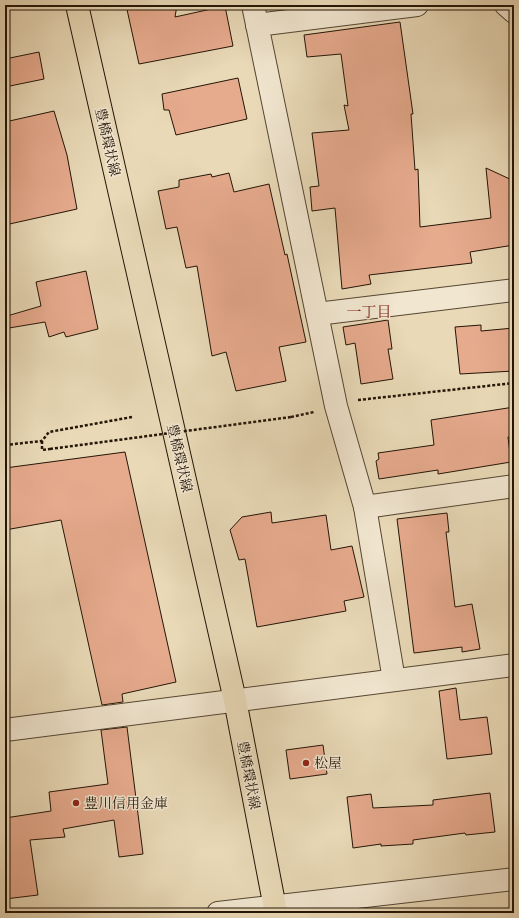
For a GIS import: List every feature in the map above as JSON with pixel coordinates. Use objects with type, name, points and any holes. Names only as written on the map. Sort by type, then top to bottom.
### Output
[{"type":"main road","name":"豊橋環状線","points":[[77,5],[235,700],[275,910]]},
{"type":"street","points":[[394,680],[365,507],[336,406],[255,15],[417,5]]},
{"type":"street","points":[[506,5],[514,12]]},
{"type":"street","points":[[317,314],[514,290]]},
{"type":"street","points":[[365,507],[514,486]]},
{"type":"street","points":[[5,730],[514,666]]},
{"type":"street","points":[[218,913],[275,910],[514,879]]},
{"type":"path","points":[[132,417],[49,432],[42,441],[42,450],[291,417],[336,406],[349,401],[514,383]]},
{"type":"path","points":[[5,445],[42,441]]},
{"type":"building","points":[[126,5],[177,5],[175,17],[225,6],[233,46],[139,64]]},
{"type":"building","points":[[400,22],[413,114],[411,114],[415,170],[418,169],[420,227],[491,218],[486,168],[514,181],[514,245],[470,252],[472,263],[369,275],[371,284],[342,289],[335,208],[312,211],[310,187],[319,186],[312,133],[349,130],[344,105],[348,106],[341,54],[307,57],[304,35]]},
{"type":"building","points":[[39,52],[44,79],[5,87],[5,59]]},
{"type":"building","points":[[238,78],[247,119],[176,135],[169,110],[164,110],[162,94]]},
{"type":"building","points":[[54,111],[67,155],[77,209],[5,225],[5,122]]},
{"type":"building","points":[[229,173],[234,192],[269,184],[285,255],[287,254],[306,342],[279,347],[286,381],[236,391],[226,352],[212,356],[197,266],[186,268],[177,227],[166,229],[158,191],[179,187],[179,180],[211,174],[212,177]]},
{"type":"building","points":[[86,271],[98,329],[66,337],[64,332],[49,337],[45,322],[9,328],[7,316],[41,306],[36,282]]},
{"type":"building","points":[[388,320],[392,349],[388,349],[393,379],[361,384],[355,343],[346,345],[343,327]]},
{"type":"building","points":[[481,325],[481,331],[514,328],[514,371],[460,374],[455,327]]},
{"type":"building","points":[[514,407],[514,436],[508,437],[511,462],[438,474],[438,470],[379,479],[376,461],[379,459],[378,453],[434,445],[431,420]]},
{"type":"building","points":[[125,452],[176,682],[122,694],[123,702],[102,705],[61,520],[5,530],[5,468]]},
{"type":"building","points":[[271,512],[272,523],[326,515],[331,550],[352,546],[364,597],[344,601],[346,611],[257,627],[245,559],[239,560],[230,530],[242,517]]},
{"type":"building","points":[[447,513],[449,532],[446,532],[455,607],[472,604],[480,649],[462,652],[462,647],[414,653],[397,519]]},
{"type":"building","points":[[456,688],[460,720],[487,717],[492,754],[447,759],[439,691]]},
{"type":"building","points":[[127,727],[143,854],[119,857],[114,820],[63,829],[65,837],[30,840],[38,895],[5,899],[5,818],[51,811],[49,792],[108,784],[101,730]]},
{"type":"building","points":[[323,745],[327,774],[290,779],[286,750]]},
{"type":"building","points":[[490,793],[495,832],[466,835],[465,833],[413,840],[413,844],[381,846],[381,844],[353,848],[347,797],[371,794],[373,808],[433,805],[433,800]]},
{"type":"place","name":"松屋","points":[[306,763]]},
{"type":"place","name":"豊川信用金庫","points":[[76,803]]},
{"type":"district","name":"一丁目","points":[[369,312]]}]
